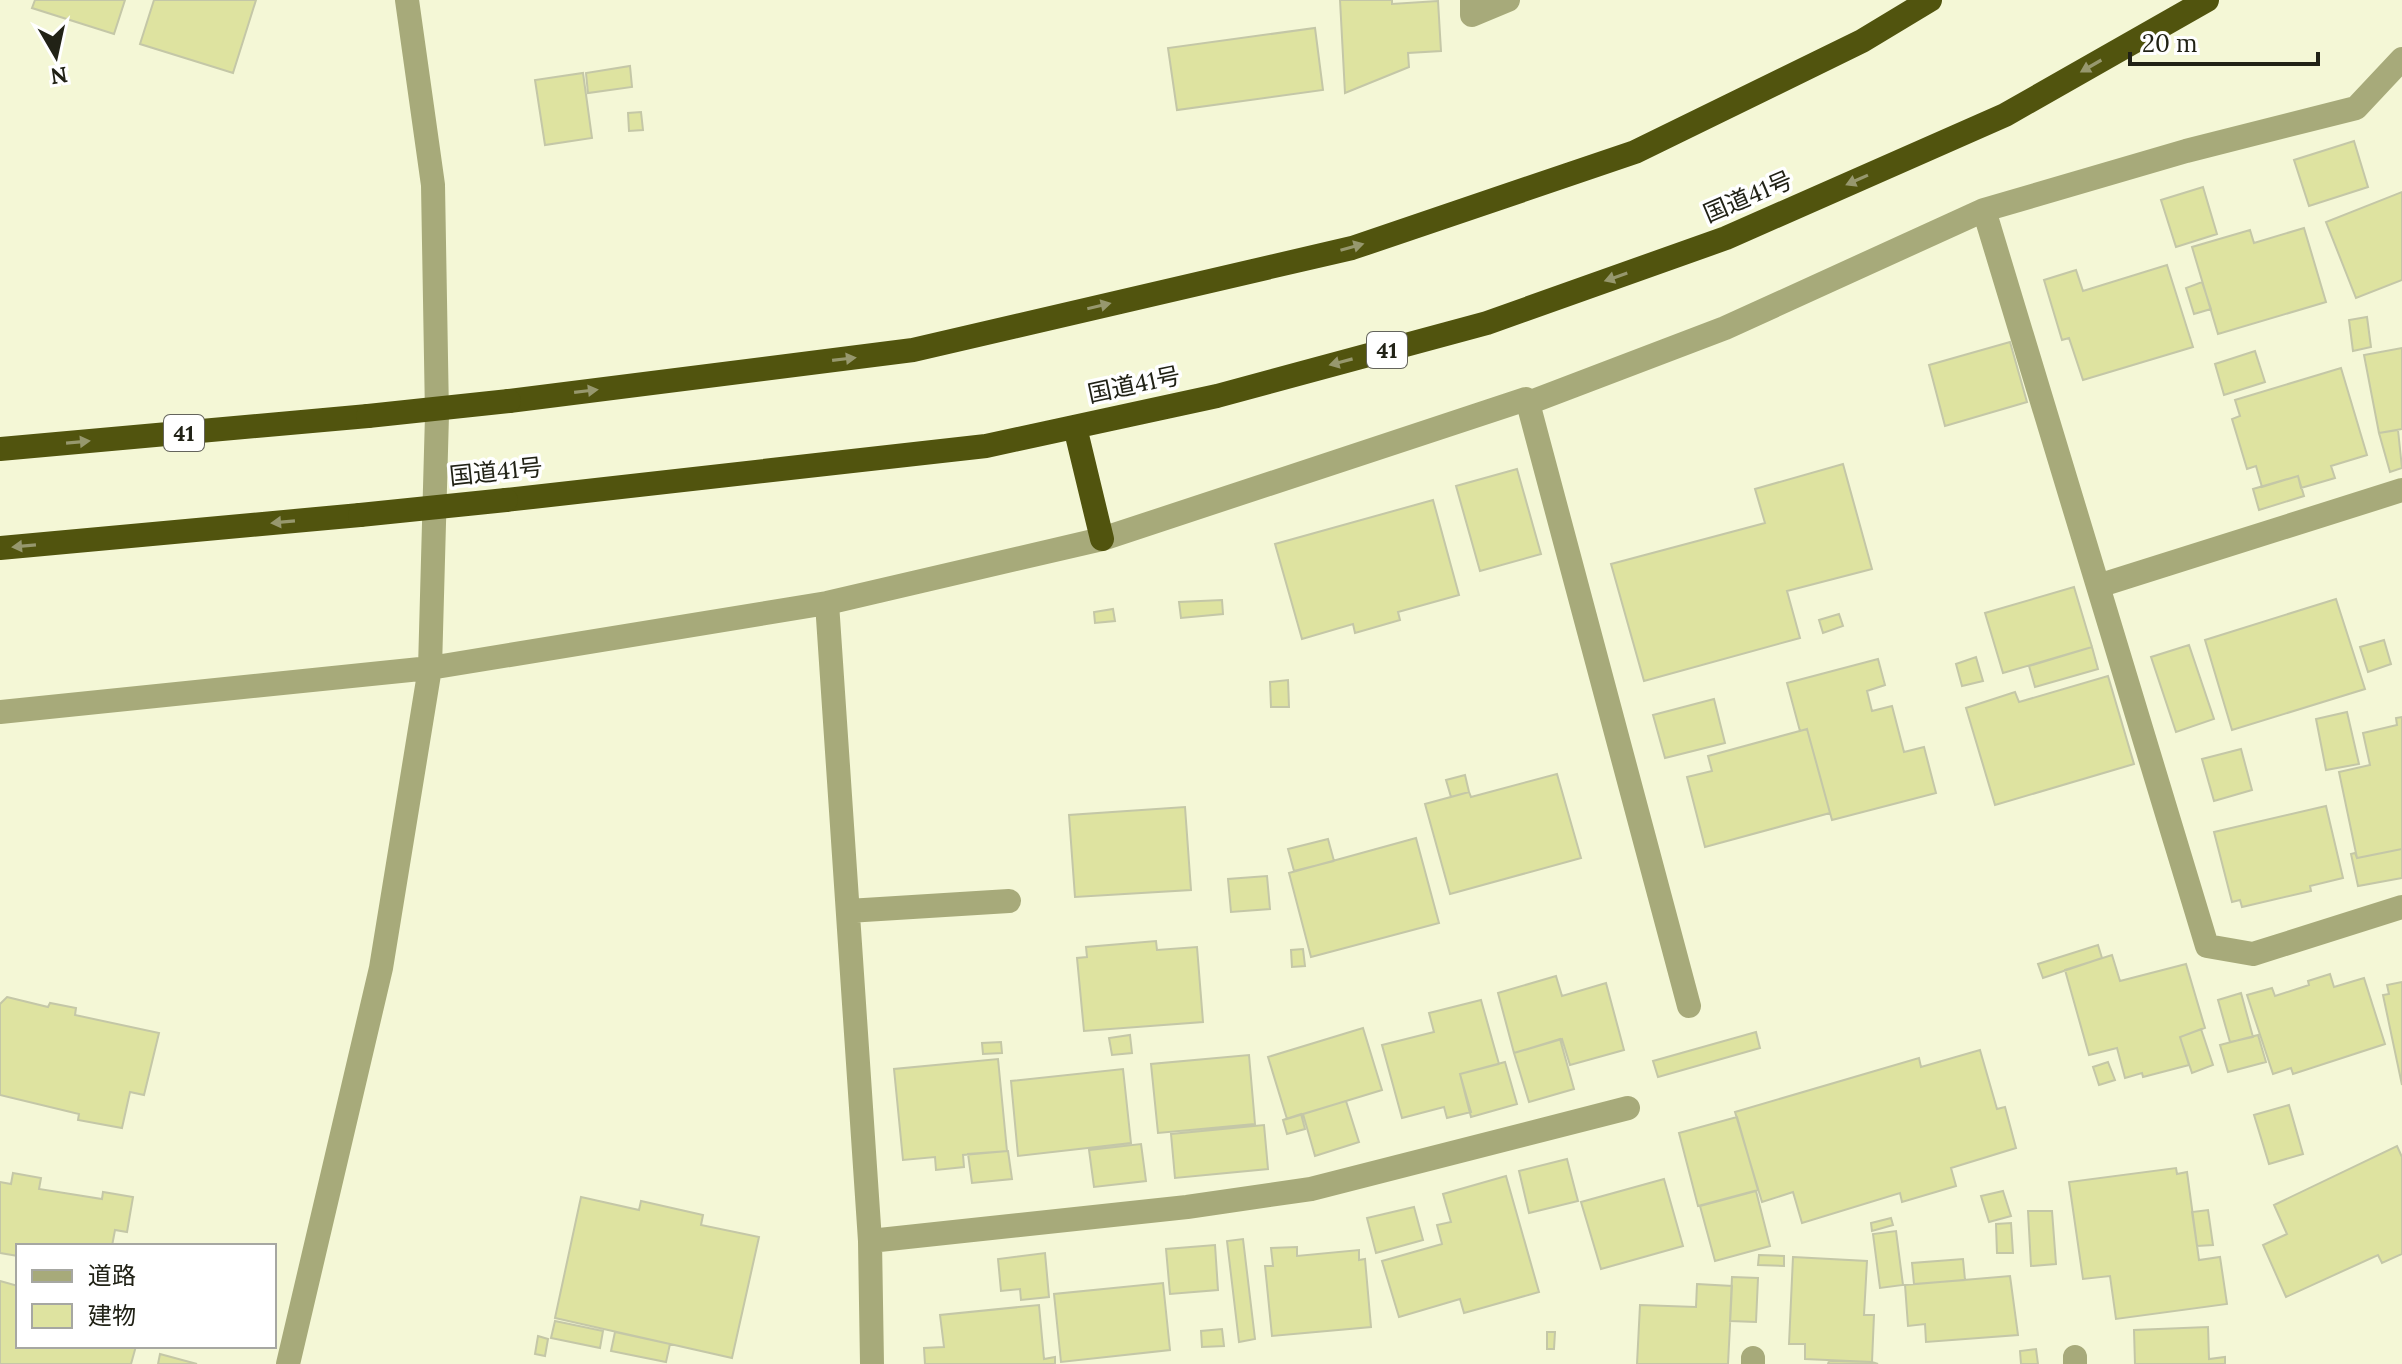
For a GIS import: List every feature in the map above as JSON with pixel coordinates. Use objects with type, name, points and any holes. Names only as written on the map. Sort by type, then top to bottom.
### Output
[{"type":"highway","name":"41","points":[[0,449],[509,401],[913,350],[1352,248],[1635,152],[1862,41],[1930,0]]},
{"type":"highway","name":"国道41号","points":[[0,548],[506,500],[986,446],[1217,396],[1487,323],[1726,238],[2005,115],[2207,0]]},
{"type":"highway","points":[[1075,427],[1102,539]]},
{"type":"street","points":[[288,1364],[381,968],[430,668],[437,415],[433,185],[407,0]]},
{"type":"street","points":[[1472,0],[1472,15],[1508,0]]},
{"type":"street","points":[[1528,403],[1725,328],[1984,210],[2186,151],[2356,108],[2402,59]]},
{"type":"street","points":[[1984,210],[2207,946],[2253,954],[2402,907]]},
{"type":"street","points":[[0,712],[430,668],[827,603],[1102,539],[1526,399],[1689,1006]]},
{"type":"street","points":[[2098,586],[2402,490]]},
{"type":"street","points":[[827,603],[870,1241],[872,1364]]},
{"type":"street","points":[[848,911],[1009,901]]},
{"type":"street","points":[[870,1241],[1187,1207],[1311,1189],[1628,1108]]},
{"type":"building","points":[[35,0],[125,0],[114,34],[32,8]]},
{"type":"building","points":[[154,0],[256,0],[233,73],[140,44]]},
{"type":"building","points":[[1340,0],[1392,0],[1392,4],[1438,1],[1441,51],[1408,53],[1409,67],[1345,93]]},
{"type":"building","points":[[1315,28],[1323,90],[1177,110],[1168,48]]},
{"type":"building","points":[[630,66],[632,87],[588,93],[586,73]]},
{"type":"building","points":[[583,73],[592,138],[545,145],[535,80]]},
{"type":"building","points":[[641,112],[643,130],[629,131],[628,113]]},
{"type":"building","points":[[2354,141],[2368,187],[2309,206],[2294,160]]},
{"type":"building","points":[[2203,187],[2217,234],[2176,247],[2161,200]]},
{"type":"building","points":[[2402,192],[2402,280],[2356,298],[2326,222]]},
{"type":"building","points":[[2304,228],[2326,302],[2218,334],[2192,247],[2250,230],[2254,243]]},
{"type":"building","points":[[2167,265],[2193,347],[2083,380],[2069,338],[2062,340],[2044,280],[2076,270],[2083,291]]},
{"type":"building","points":[[2202,282],[2211,309],[2194,314],[2186,288]]},
{"type":"building","points":[[2367,317],[2371,347],[2353,351],[2349,320]]},
{"type":"building","points":[[2010,342],[2027,402],[1945,426],[1929,365]]},
{"type":"building","points":[[2402,348],[2402,429],[2379,433],[2364,355]]},
{"type":"building","points":[[2255,351],[2265,382],[2224,395],[2215,364]]},
{"type":"building","points":[[2341,368],[2367,455],[2331,466],[2335,478],[2301,488],[2298,476],[2262,487],[2256,466],[2247,469],[2232,419],[2240,416],[2235,400]]},
{"type":"building","points":[[2398,430],[2402,468],[2390,472],[2379,433]]},
{"type":"building","points":[[1843,464],[1872,569],[1787,591],[1800,638],[1644,681],[1611,564],[1765,523],[1755,489]]},
{"type":"building","points":[[1517,469],[1541,554],[1480,571],[1456,486]]},
{"type":"building","points":[[2298,476],[2304,496],[2259,510],[2253,489]]},
{"type":"building","points":[[1433,500],[1459,595],[1398,612],[1400,620],[1355,633],[1353,624],[1302,639],[1275,544]]},
{"type":"building","points":[[2074,587],[2092,647],[2003,673],[1985,613]]},
{"type":"building","points":[[2336,599],[2365,689],[2232,730],[2205,640]]},
{"type":"building","points":[[1222,600],[1223,614],[1181,618],[1179,602]]},
{"type":"building","points":[[1113,609],[1115,621],[1095,623],[1094,612]]},
{"type":"building","points":[[1839,614],[1843,626],[1823,633],[1819,620]]},
{"type":"building","points":[[2384,640],[2391,664],[2368,672],[2360,647]]},
{"type":"building","points":[[2189,645],[2214,719],[2176,732],[2151,657]]},
{"type":"building","points":[[2092,647],[2098,669],[2035,687],[2029,666]]},
{"type":"building","points":[[1976,657],[1983,681],[1962,686],[1956,664]]},
{"type":"building","points":[[1878,659],[1885,685],[1867,691],[1872,711],[1892,706],[1904,752],[1924,747],[1936,793],[1832,820],[1807,729],[1800,731],[1787,683]]},
{"type":"building","points":[[2108,676],[2134,764],[1995,805],[1966,708],[2015,692],[2019,702]]},
{"type":"building","points":[[1288,680],[1289,707],[1271,707],[1270,682]]},
{"type":"building","points":[[1714,699],[1725,743],[1665,758],[1653,715]]},
{"type":"building","points":[[2347,712],[2359,764],[2326,770],[2316,719]]},
{"type":"building","points":[[2402,717],[2402,849],[2357,858],[2339,772],[2370,765],[2363,733],[2397,725],[2396,718]]},
{"type":"building","points":[[1807,729],[1830,813],[1705,847],[1687,777],[1712,771],[1708,756]]},
{"type":"building","points":[[2241,749],[2252,790],[2214,801],[2202,759]]},
{"type":"building","points":[[1557,774],[1581,858],[1450,894],[1425,804],[1469,792],[1471,797]]},
{"type":"building","points":[[1465,775],[1469,792],[1451,797],[1446,780]]},
{"type":"building","points":[[2326,806],[2343,878],[2310,886],[2311,891],[2242,907],[2240,900],[2232,902],[2214,832]]},
{"type":"building","points":[[1185,807],[1191,890],[1075,897],[1069,815]]},
{"type":"building","points":[[1416,838],[1439,923],[1311,957],[1289,873]]},
{"type":"building","points":[[1328,839],[1334,861],[1294,871],[1288,849]]},
{"type":"building","points":[[2402,849],[2402,878],[2358,886],[2351,854],[2355,853],[2357,858]]},
{"type":"building","points":[[1267,876],[1270,909],[1231,912],[1228,879]]},
{"type":"building","points":[[1156,941],[1157,950],[1197,947],[1203,1022],[1084,1031],[1077,958],[1087,957],[1086,947]]},
{"type":"building","points":[[2098,945],[2102,958],[2043,978],[2038,964]]},
{"type":"building","points":[[1303,949],[1305,966],[1292,967],[1291,950]]},
{"type":"building","points":[[2112,955],[2120,981],[2186,964],[2205,1028],[2180,1037],[2189,1065],[2143,1077],[2142,1073],[2125,1078],[2117,1048],[2089,1055],[2065,970]]},
{"type":"building","points":[[2330,974],[2334,987],[2364,978],[2385,1044],[2293,1074],[2291,1068],[2273,1074],[2247,995],[2272,988],[2275,996],[2309,985],[2308,981]]},
{"type":"building","points":[[1556,976],[1562,996],[1606,983],[1624,1050],[1570,1065],[1562,1039],[1514,1053],[1498,993]]},
{"type":"building","points":[[2402,982],[2402,1085],[2383,995],[2389,994],[2387,985]]},
{"type":"building","points":[[2241,993],[2253,1037],[2230,1042],[2218,1000]]},
{"type":"building","points":[[7,997],[48,1007],[50,1003],[76,1008],[75,1015],[159,1033],[144,1095],[130,1092],[122,1128],[78,1120],[79,1114],[0,1095],[0,1004]]},
{"type":"building","points":[[1481,1000],[1499,1064],[1460,1074],[1471,1112],[1447,1118],[1444,1107],[1402,1118],[1382,1045],[1434,1032],[1429,1013]]},
{"type":"building","points":[[1363,1028],[1382,1090],[1287,1119],[1268,1057]]},
{"type":"building","points":[[2201,1029],[2213,1065],[2192,1073],[2180,1037]]},
{"type":"building","points":[[1756,1032],[1760,1048],[1658,1077],[1653,1061]]},
{"type":"building","points":[[1130,1035],[1132,1053],[1112,1055],[1109,1038]]},
{"type":"building","points":[[2258,1035],[2266,1062],[2228,1072],[2220,1045]]},
{"type":"building","points":[[1560,1039],[1574,1089],[1529,1102],[1514,1053]]},
{"type":"building","points":[[1001,1042],[1002,1053],[983,1054],[982,1043]]},
{"type":"building","points":[[1980,1050],[1997,1109],[2005,1107],[2016,1148],[1951,1168],[1956,1186],[1902,1202],[1900,1193],[1802,1223],[1793,1192],[1762,1202],[1735,1112],[1919,1058],[1921,1067]]},
{"type":"building","points":[[1249,1055],[1255,1124],[1158,1133],[1151,1064]]},
{"type":"building","points":[[998,1059],[1007,1151],[963,1155],[964,1167],[936,1170],[935,1157],[903,1160],[894,1069]]},
{"type":"building","points":[[1505,1062],[1517,1104],[1471,1117],[1460,1074]]},
{"type":"building","points":[[2108,1062],[2115,1080],[2099,1085],[2093,1067]]},
{"type":"building","points":[[1123,1069],[1131,1143],[1018,1156],[1011,1081]]},
{"type":"building","points":[[1346,1101],[1359,1142],[1315,1156],[1303,1114]]},
{"type":"building","points":[[2289,1105],[2303,1154],[2269,1164],[2254,1115]]},
{"type":"building","points":[[1301,1114],[1305,1129],[1287,1134],[1283,1120]]},
{"type":"building","points":[[1737,1117],[1758,1190],[1698,1206],[1679,1133]]},
{"type":"building","points":[[1264,1125],[1268,1169],[1175,1178],[1171,1134]]},
{"type":"building","points":[[1141,1144],[1146,1181],[1094,1187],[1089,1150]]},
{"type":"building","points":[[2397,1146],[2402,1157],[2402,1254],[2382,1263],[2378,1255],[2286,1297],[2263,1245],[2287,1234],[2274,1205]]},
{"type":"building","points":[[1008,1151],[1012,1179],[972,1183],[968,1154]]},
{"type":"building","points":[[1567,1159],[1578,1201],[1529,1213],[1519,1171]]},
{"type":"building","points":[[2176,1168],[2177,1174],[2187,1172],[2199,1260],[2220,1257],[2227,1304],[2116,1319],[2110,1276],[2083,1279],[2069,1182]]},
{"type":"building","points":[[13,1173],[41,1178],[39,1189],[102,1199],[103,1192],[133,1197],[127,1232],[115,1230],[112,1244],[16,1244],[16,1256],[0,1253],[0,1182],[11,1184]]},
{"type":"building","points":[[1506,1176],[1539,1292],[1464,1313],[1460,1299],[1399,1317],[1382,1261],[1442,1244],[1437,1225],[1451,1222],[1443,1194]]},
{"type":"building","points":[[1664,1179],[1683,1246],[1601,1269],[1581,1202]]},
{"type":"building","points":[[1756,1191],[1770,1246],[1715,1261],[1700,1206]]},
{"type":"building","points":[[2003,1191],[2011,1216],[1989,1222],[1981,1196]]},
{"type":"building","points":[[581,1197],[639,1210],[641,1201],[703,1215],[701,1225],[759,1237],[732,1358],[555,1318]]},
{"type":"building","points":[[1414,1207],[1423,1240],[1376,1253],[1367,1218]]},
{"type":"building","points":[[2208,1210],[2213,1245],[2197,1246],[2192,1212]]},
{"type":"building","points":[[2028,1211],[2052,1211],[2056,1264],[2031,1266]]},
{"type":"building","points":[[1891,1218],[1893,1225],[1872,1231],[1871,1223]]},
{"type":"building","points":[[2011,1223],[2013,1253],[1997,1253],[1996,1224]]},
{"type":"building","points":[[1896,1231],[1903,1285],[1880,1288],[1873,1234]]},
{"type":"building","points":[[1243,1239],[1255,1339],[1239,1342],[1227,1241]]},
{"type":"building","points":[[1215,1245],[1218,1290],[1170,1294],[1166,1249]]},
{"type":"building","points":[[1297,1247],[1297,1256],[1359,1250],[1359,1260],[1365,1259],[1371,1327],[1272,1336],[1265,1266],[1273,1266],[1271,1248]]},
{"type":"building","points":[[1045,1253],[1049,1297],[1021,1300],[1020,1289],[1001,1291],[998,1259]]},
{"type":"building","points":[[1759,1255],[1784,1256],[1784,1266],[1758,1265]]},
{"type":"building","points":[[1793,1257],[1867,1261],[1864,1315],[1874,1315],[1872,1362],[1805,1359],[1805,1344],[1789,1344]]},
{"type":"building","points":[[1963,1259],[1965,1280],[1914,1284],[1912,1263]]},
{"type":"building","points":[[2010,1276],[2018,1335],[1926,1342],[1925,1324],[1908,1326],[1905,1285]]},
{"type":"building","points":[[1732,1277],[1758,1278],[1756,1322],[1730,1321]]},
{"type":"building","points":[[0,1281],[16,1285],[16,1348],[135,1348],[131,1364],[0,1364]]},
{"type":"building","points":[[1163,1283],[1170,1350],[1061,1362],[1054,1294]]},
{"type":"building","points":[[1697,1284],[1732,1286],[1728,1364],[1637,1364],[1640,1305],[1696,1307]]},
{"type":"building","points":[[1039,1305],[1044,1359],[1055,1357],[1055,1364],[925,1364],[924,1348],[944,1347],[940,1315]]},
{"type":"building","points":[[555,1321],[603,1331],[600,1348],[551,1338]]},
{"type":"building","points":[[2208,1327],[2209,1359],[2225,1357],[2225,1364],[2135,1364],[2134,1330]]},
{"type":"building","points":[[1222,1329],[1224,1346],[1202,1347],[1201,1331]]},
{"type":"building","points":[[615,1332],[670,1344],[666,1362],[611,1351]]},
{"type":"building","points":[[1547,1332],[1555,1332],[1554,1349],[1547,1349]]},
{"type":"building","points":[[538,1336],[548,1339],[545,1356],[535,1354]]},
{"type":"building","points":[[2036,1349],[2038,1364],[2021,1364],[2020,1351]]},
{"type":"building","points":[[160,1354],[197,1364],[158,1364]]},
{"type":"building","points":[[1829,1361],[1872,1362],[1878,1364],[1828,1364]]}]
